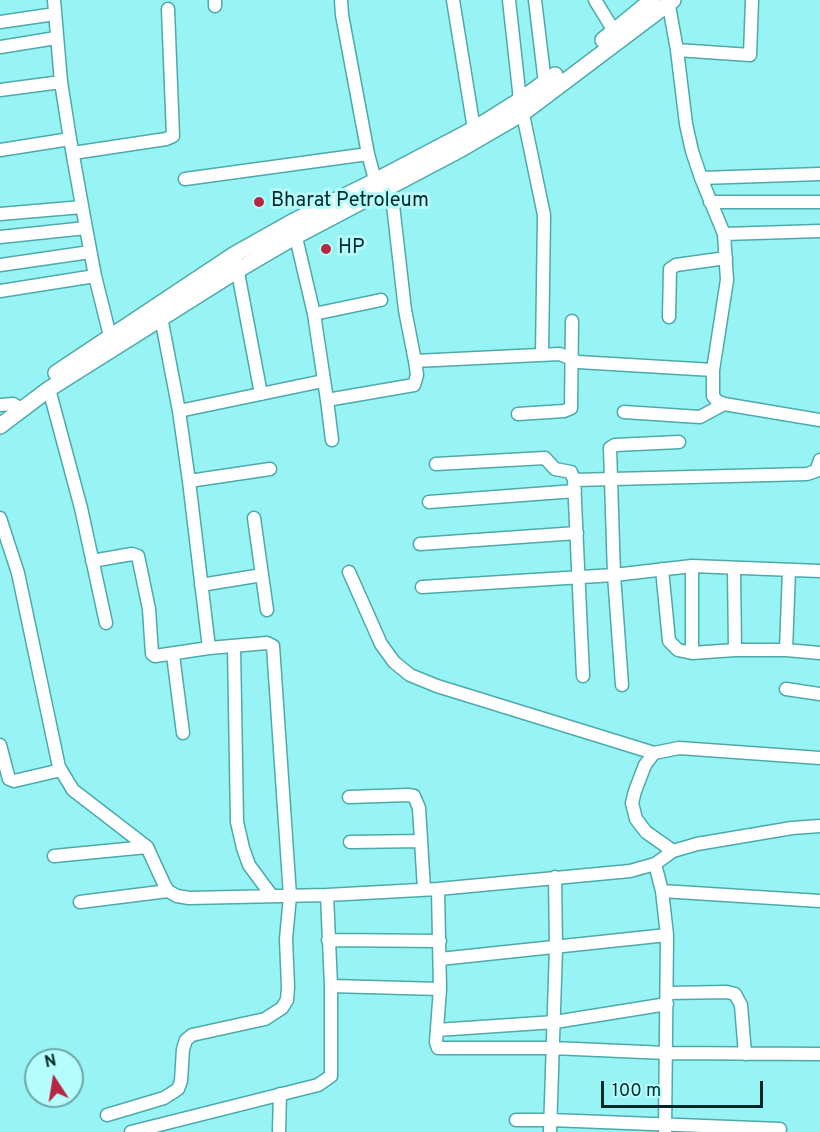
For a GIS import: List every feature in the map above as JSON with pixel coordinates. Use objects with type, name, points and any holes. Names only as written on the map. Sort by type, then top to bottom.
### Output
[{"type":"main road","points":[[377,187],[474,129],[521,107],[545,83],[652,0]]},
{"type":"main road","points":[[0,426],[9,408],[160,311],[235,254],[294,229],[377,187],[521,107],[670,1]]},
{"type":"main road","points":[[160,311],[238,270],[294,229]]},
{"type":"main road","points":[[9,408],[49,389],[112,343]]},
{"type":"street","points":[[54,0],[61,82],[70,139],[90,252],[112,343]]},
{"type":"street","points":[[341,0],[368,154],[377,187]]},
{"type":"street","points":[[453,0],[474,129]]},
{"type":"street","points":[[509,0],[521,107],[544,215],[542,355]]},
{"type":"street","points":[[535,0],[545,83]]},
{"type":"street","points":[[595,0],[614,31]]},
{"type":"street","points":[[677,50],[750,55],[752,0]]},
{"type":"street","points":[[670,1],[686,123],[701,178],[724,234],[726,258],[724,303],[713,370],[713,396],[724,404],[820,420]]},
{"type":"street","points":[[73,153],[173,136],[168,9]]},
{"type":"street","points":[[0,22],[55,14]]},
{"type":"street","points":[[0,47],[56,38]]},
{"type":"street","points":[[0,90],[61,82]]},
{"type":"street","points":[[0,150],[70,139]]},
{"type":"street","points":[[185,179],[368,154]]},
{"type":"street","points":[[701,178],[820,174]]},
{"type":"street","points":[[710,202],[820,202]]},
{"type":"street","points":[[327,400],[414,385],[417,375],[405,310],[393,205]]},
{"type":"street","points":[[0,214],[82,207]]},
{"type":"street","points":[[0,237],[86,228]]},
{"type":"street","points":[[294,229],[314,314],[332,440]]},
{"type":"street","points":[[724,234],[820,231]]},
{"type":"street","points":[[0,266],[90,252]]},
{"type":"street","points":[[235,254],[261,394]]},
{"type":"street","points":[[669,317],[670,269],[676,265],[726,258]]},
{"type":"street","points":[[0,291],[95,276]]},
{"type":"street","points":[[314,314],[381,300]]},
{"type":"street","points":[[160,311],[179,411],[209,648]]},
{"type":"street","points":[[518,414],[564,411],[571,408],[572,321]]},
{"type":"street","points":[[415,361],[560,354],[584,362],[713,370]]},
{"type":"street","points":[[179,411],[323,381]]},
{"type":"street","points":[[49,389],[81,508],[106,623]]},
{"type":"street","points":[[624,412],[700,417],[724,404]]},
{"type":"street","points":[[621,685],[609,452],[612,446],[679,442]]},
{"type":"street","points":[[436,464],[545,458],[555,470],[571,472],[577,533],[583,676]]},
{"type":"street","points":[[429,502],[574,486],[611,479],[807,474],[816,471],[820,460]]},
{"type":"street","points":[[189,481],[270,469]]},
{"type":"street","points":[[0,518],[18,573],[60,770],[73,790],[147,847],[168,891],[177,896],[189,898],[290,896],[424,890],[630,871],[655,864],[674,851],[711,841],[805,826],[820,826]]},
{"type":"street","points":[[255,518],[267,610]]},
{"type":"street","points":[[420,544],[577,533]]},
{"type":"street","points":[[93,561],[132,554],[138,556],[149,609],[152,654],[155,657],[209,648],[267,643],[271,644],[274,649],[290,896],[286,939],[288,987],[287,1000],[282,1008],[265,1019],[192,1035],[186,1040],[183,1049],[181,1081],[178,1089],[164,1098],[106,1115]]},
{"type":"street","points":[[422,587],[614,575],[692,566],[820,571]]},
{"type":"street","points":[[692,566],[692,653]]},
{"type":"street","points":[[662,569],[669,641],[678,651],[692,653],[786,650],[820,653]]},
{"type":"street","points":[[735,569],[735,650]]},
{"type":"street","points":[[786,650],[789,570]]},
{"type":"street","points":[[349,572],[381,644],[394,662],[410,675],[437,686],[654,753],[678,748],[820,758]]},
{"type":"street","points":[[201,585],[262,575]]},
{"type":"street","points":[[234,646],[237,822],[249,865],[272,896]]},
{"type":"street","points":[[173,655],[183,733]]},
{"type":"street","points":[[786,689],[820,694]]},
{"type":"street","points":[[0,746],[9,779],[14,781],[60,770]]},
{"type":"street","points":[[654,753],[645,765],[632,803],[636,819],[646,832],[674,851]]},
{"type":"street","points":[[350,797],[414,796],[419,808],[424,890]]},
{"type":"street","points":[[350,842],[421,841]]},
{"type":"street","points":[[54,856],[147,847]]},
{"type":"street","points":[[655,864],[662,891],[667,936],[665,1128]]},
{"type":"street","points":[[550,1126],[555,1022],[555,877]]},
{"type":"street","points":[[438,889],[440,989],[436,1046],[442,1050],[553,1048],[666,1053],[820,1054]]},
{"type":"street","points":[[80,902],[168,891]]},
{"type":"street","points":[[662,891],[820,901]]},
{"type":"street","points":[[131,1132],[318,1085],[331,1076],[331,986],[327,895]]},
{"type":"street","points":[[440,959],[667,936]]},
{"type":"street","points":[[328,940],[440,941]]},
{"type":"street","points":[[331,986],[440,989]]},
{"type":"street","points":[[437,1030],[555,1022],[667,998],[727,992],[735,994],[741,1005],[745,1054]]},
{"type":"street","points":[[279,1132],[280,1094]]},
{"type":"street","points":[[516,1120],[550,1126],[780,1129]]},
{"type":"place","name":"Bharat Petroleum","points":[[259,202]]},
{"type":"place","name":"HP","points":[[326,249]]}]
